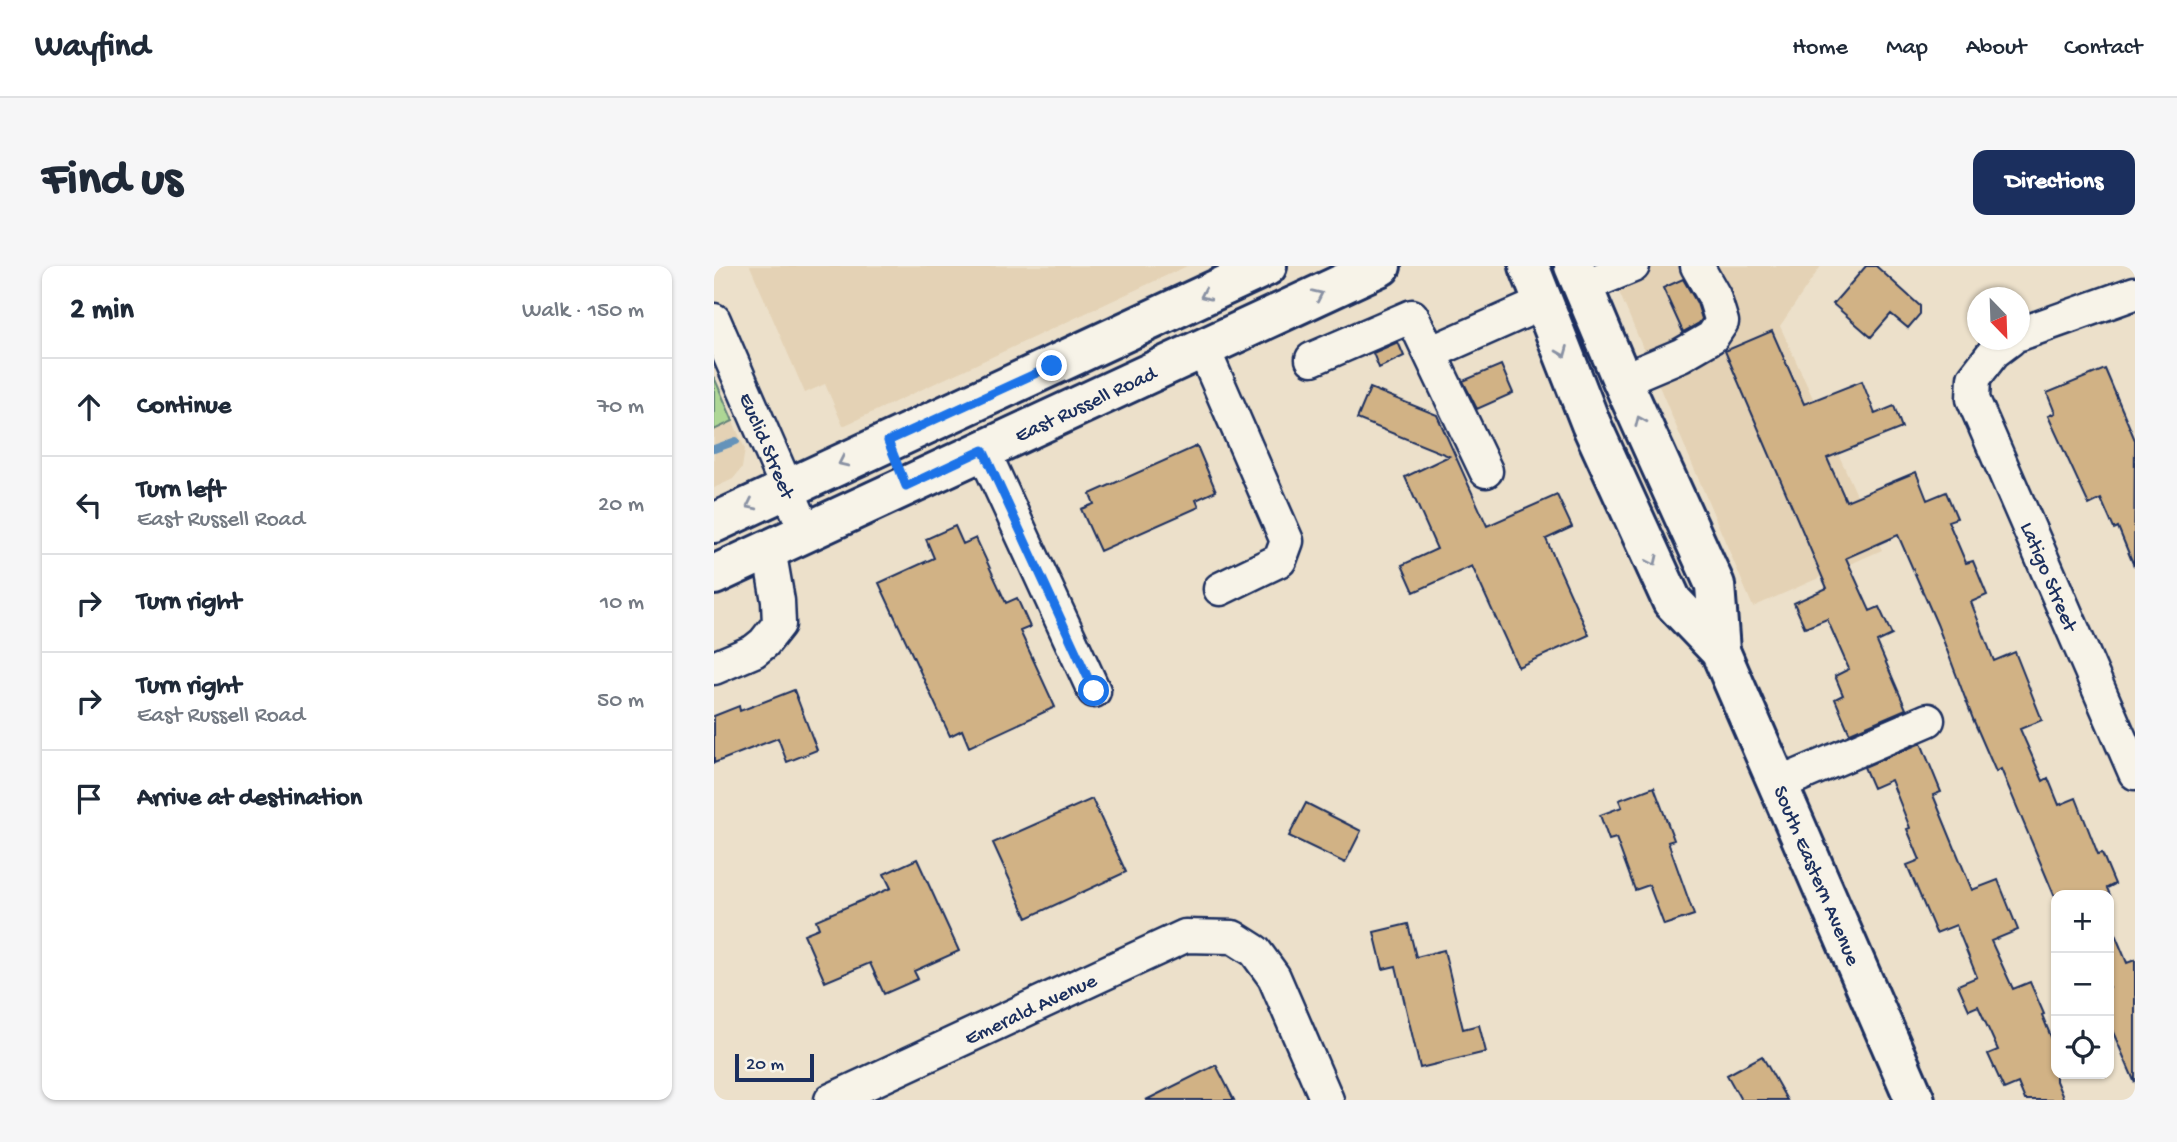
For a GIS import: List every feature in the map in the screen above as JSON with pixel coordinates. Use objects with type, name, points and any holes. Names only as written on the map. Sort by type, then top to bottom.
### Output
[{"type":"main road","points":[[714,523],[1267,266]]},
{"type":"main road","name":"East Russell Road","points":[[714,575],[1381,266]]},
{"type":"main road","name":"South Eastern Avenue","points":[[1529,266],[1591,424],[1672,601],[1720,651]]},
{"type":"main road","name":"South Eastern Avenue","points":[[1578,277],[1715,585],[1720,651],[1915,1100]]},
{"type":"main road","points":[[888,441],[906,486]]},
{"type":"street","points":[[1578,277],[1633,266]]},
{"type":"street","points":[[1622,380],[1681,355],[1712,337],[1722,322],[1714,296],[1697,266]]},
{"type":"street","points":[[2030,330],[2135,293]]},
{"type":"street","points":[[1430,353],[1543,303]]},
{"type":"street","points":[[1312,359],[1412,316],[1486,471]]},
{"type":"street","name":"Euclid Street","points":[[714,320],[806,532]]},
{"type":"street","points":[[1203,348],[1287,541],[1280,560],[1220,589]]},
{"type":"street","name":"Latigo Street","points":[[1997,350],[1974,378],[1973,399],[2135,773]]},
{"type":"street","points":[[983,450],[1094,691]]},
{"type":"street","points":[[714,668],[754,651],[779,624],[769,550]]},
{"type":"street","points":[[1779,784],[1928,720]]},
{"type":"street","name":"Emerald Avenue","points":[[831,1100],[1185,936],[1233,937],[1255,951],[1274,977],[1327,1100]]},
{"type":"shaded area","points":[[750,266],[1187,266],[843,426],[825,384],[805,393]]},
{"type":"shaded area","points":[[1608,266],[1821,266],[1780,326],[1882,550],[1753,607]]},
{"type":"shaded area","points":[[714,377],[745,449],[742,468],[733,479],[714,488]]},
{"type":"green space","points":[[714,377],[733,421],[714,430]]},
{"type":"building","points":[[1866,266],[1876,266],[1920,306],[1920,314],[1908,328],[1891,314],[1871,337],[1833,304]]},
{"type":"building","points":[[1683,279],[1697,303],[1702,319],[1683,332],[1663,288]]},
{"type":"building","points":[[1772,331],[1804,404],[1862,381],[1875,414],[1894,406],[1902,428],[1827,458],[1846,501],[1916,472],[1927,500],[1946,492],[1957,518],[1948,521],[1966,563],[1973,561],[1987,595],[1971,602],[1994,661],[2015,652],[2042,720],[2020,729],[2043,781],[2048,778],[2059,805],[2076,798],[2098,854],[2102,853],[2115,884],[2108,890],[2052,890],[2001,769],[1996,772],[1973,719],[1937,624],[1898,535],[1846,558],[1870,611],[1879,607],[1892,635],[1877,642],[1906,709],[1849,732],[1835,699],[1843,695],[1835,676],[1849,669],[1827,619],[1805,628],[1794,603],[1827,588],[1725,351]]},
{"type":"building","points":[[1398,342],[1404,356],[1379,368],[1373,353]]},
{"type":"building","points":[[1501,365],[1513,393],[1477,409],[1463,381]]},
{"type":"building","points":[[2105,369],[2135,440],[2134,566],[2118,527],[2114,529],[2101,499],[2089,505],[2048,416],[2055,413],[2047,393]]},
{"type":"building","points":[[1370,388],[1437,415],[1487,526],[1557,495],[1572,527],[1546,539],[1589,635],[1518,667],[1472,566],[1414,592],[1402,565],[1437,549],[1405,477],[1449,456],[1357,419]]},
{"type":"building","points":[[1197,446],[1216,491],[1196,500],[1199,507],[1100,551],[1081,509],[1094,504],[1090,494]]},
{"type":"building","points":[[955,526],[963,544],[976,538],[1006,603],[1017,598],[1030,627],[1020,631],[1055,707],[969,747],[962,730],[950,736],[879,583],[934,558],[926,539]]},
{"type":"building","points":[[794,690],[817,750],[787,762],[778,738],[714,763],[714,716],[739,706],[740,711]]},
{"type":"building","points":[[1921,743],[1941,792],[1933,795],[1972,890],[1998,880],[2018,930],[1991,941],[2013,989],[2030,982],[2051,1037],[2051,1079],[2056,1079],[2064,1100],[2025,1100],[2018,1083],[2004,1089],[1988,1054],[1998,1050],[1978,1006],[1969,1010],[1958,985],[1977,977],[1956,925],[1936,933],[1907,865],[1920,860],[1891,780],[1873,788],[1864,767]]},
{"type":"building","points":[[1654,787],[1674,840],[1668,842],[1694,915],[1664,925],[1649,885],[1635,890],[1616,838],[1609,840],[1600,815],[1622,807],[1619,800]]},
{"type":"building","points":[[1092,799],[1126,872],[1027,918],[993,843]]},
{"type":"building","points":[[1306,803],[1361,831],[1345,863],[1289,836]]},
{"type":"building","points":[[917,859],[959,951],[914,971],[918,979],[884,994],[870,963],[825,982],[804,934],[819,928],[816,920],[891,888],[884,874]]},
{"type":"building","points":[[1408,924],[1416,957],[1444,950],[1463,1029],[1479,1025],[1486,1052],[1420,1068],[1396,966],[1383,969],[1374,932]]},
{"type":"building","points":[[2114,932],[2127,963],[2135,960],[2135,1083],[2114,1035]]},
{"type":"building","points":[[1762,1056],[1787,1100],[1741,1100],[1727,1075]]},
{"type":"building","points":[[1216,1065],[1234,1100],[1146,1100]]},
{"type":"waterway","points":[[714,449],[736,441]]},
{"type":"route","points":[[1052,366],[888,441],[906,486],[983,450],[1094,691]]}]
